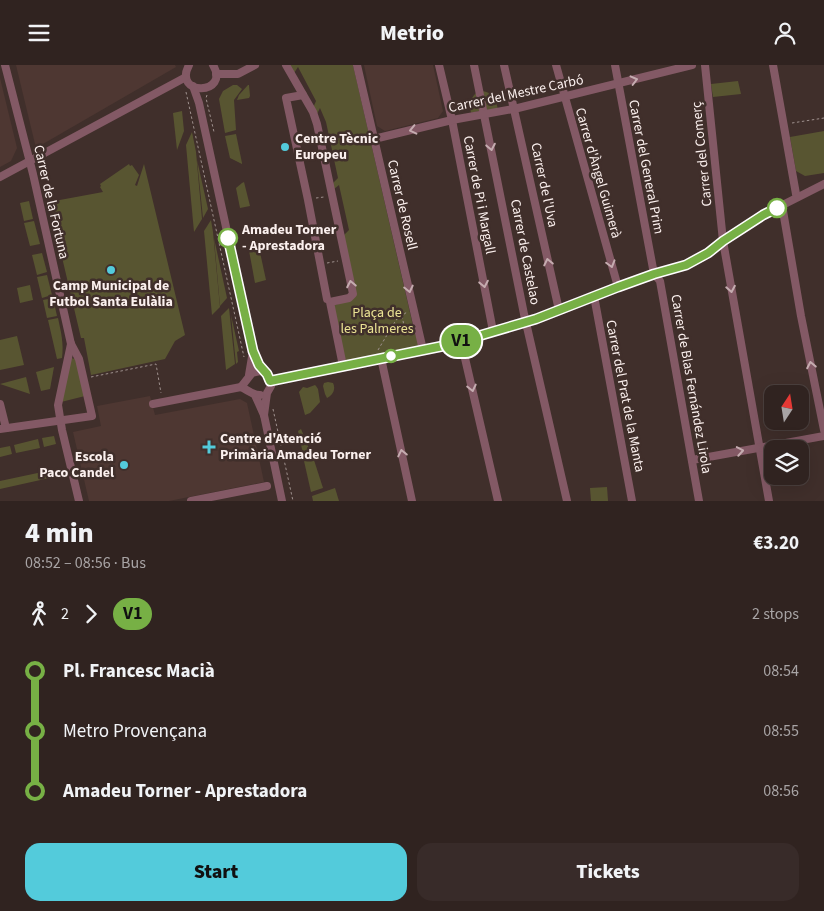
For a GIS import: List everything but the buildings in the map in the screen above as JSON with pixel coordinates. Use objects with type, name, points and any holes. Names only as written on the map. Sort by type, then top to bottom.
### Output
[{"type":"street","name":"Carrer de la Fortuna","points":[[5,65],[71,344],[79,359],[92,416],[60,421]]},
{"type":"street","points":[[189,88],[204,89],[212,85],[216,78],[213,65]]},
{"type":"street","points":[[216,74],[238,74],[254,65]]},
{"type":"street","points":[[286,65],[313,112],[317,124],[353,294],[349,298],[330,302],[343,366]]},
{"type":"street","name":"Carrer de Rosell","points":[[357,65],[423,350]]},
{"type":"street","name":"Carrer de Pi i Margall","points":[[439,65],[494,331]]},
{"type":"street","name":"Carrer de Castelao","points":[[474,65],[526,322],[567,501]]},
{"type":"street","name":"Carrer de l'Uva","points":[[504,65],[559,310]]},
{"type":"street","name":"Carrer d'Àngel Guimerà","points":[[556,65],[618,287]]},
{"type":"street","name":"Carrer del General Prim","points":[[614,65],[654,274]]},
{"type":"street","name":"Carrer del Mestre Carbó","points":[[374,139],[514,109],[692,65]]},
{"type":"street","name":"Carrer del Comerç","points":[[705,65],[723,241],[758,448],[769,501]]},
{"type":"street","points":[[773,65],[797,197]]},
{"type":"street","points":[[187,66],[186,77],[189,88],[200,103],[253,351],[259,365],[270,381],[271,386],[266,393],[264,415]]},
{"type":"street","points":[[0,177],[186,77]]},
{"type":"street","points":[[200,103],[204,89]]},
{"type":"street","points":[[303,95],[282,99],[288,109],[327,299]]},
{"type":"street","points":[[270,381],[343,366],[378,356],[423,350],[536,319],[654,274],[686,265],[708,253],[763,215],[824,184]]},
{"type":"street","points":[[782,205],[801,316],[824,429]]},
{"type":"street","name":"Carrer de Blas Fernández Lirola","points":[[654,274],[660,281],[699,501]]},
{"type":"street","name":"Carrer del Prat de la Manta","points":[[594,296],[632,501]]},
{"type":"street","points":[[461,341],[498,501]]},
{"type":"street","name":"Carrer de la Fortuna","points":[[71,344],[58,405],[79,501]]},
{"type":"street","points":[[242,387],[249,375],[253,351]]},
{"type":"street","points":[[378,356],[412,501]]},
{"type":"street","points":[[249,375],[256,371],[265,372]]},
{"type":"street","points":[[153,404],[242,387],[255,395],[264,415],[282,501]]},
{"type":"street","points":[[255,395],[266,393]]},
{"type":"street","points":[[0,403],[3,429],[60,421]]},
{"type":"street","points":[[692,460],[824,436]]},
{"type":"street","points":[[191,501],[267,485]]},
{"type":"path","points":[[189,88],[244,361]]},
{"type":"path","points":[[784,125],[824,118]]},
{"type":"path","points":[[308,200],[325,197]]},
{"type":"path","points":[[324,264],[338,261]]},
{"type":"path","points":[[378,356],[396,320],[407,312]]},
{"type":"path","points":[[402,315],[406,335]]},
{"type":"path","points":[[88,377],[156,364],[161,397]]},
{"type":"path","points":[[272,404],[293,501]]},
{"type":"shaded area","points":[[16,65],[175,65],[176,67],[36,148]]},
{"type":"shaded area","points":[[364,65],[433,65],[443,111],[438,118],[385,131],[377,126]]},
{"type":"shaded area","points":[[0,78],[17,148],[11,161],[0,167]]},
{"type":"shaded area","points":[[150,396],[155,415],[240,399],[247,403],[264,482],[169,501],[89,501],[73,432],[101,426],[97,406]]},
{"type":"green space","name":"Plaça de les Palmeres","points":[[290,65],[353,65],[419,345],[417,347],[349,361],[345,360],[333,306],[351,300],[344,235],[349,230],[339,185],[334,189],[333,183],[338,178],[326,122],[320,108],[317,114],[313,108],[316,101],[298,67],[294,73]]},
{"type":"green space","points":[[738,81],[741,94],[713,97],[711,84]]},
{"type":"green space","points":[[233,85],[237,85],[242,89],[234,100],[236,130],[225,133],[219,99],[223,91]]},
{"type":"green space","points":[[248,85],[249,98],[237,100],[239,95]]},
{"type":"green space","points":[[482,91],[489,93],[493,97],[498,110],[487,111]]},
{"type":"green space","points":[[476,93],[480,110],[471,113],[470,102]]},
{"type":"green space","points":[[182,111],[184,131],[177,150],[173,113]]},
{"type":"green space","points":[[824,131],[824,173],[805,176],[796,171],[790,137]]},
{"type":"green space","points":[[192,132],[196,152],[202,219],[194,232],[186,145]]},
{"type":"green space","points":[[236,134],[242,164],[230,158],[225,136]]},
{"type":"green space","points":[[197,160],[208,209],[203,218]]},
{"type":"green space","name":"Camp Municipal de Futbol Santa Eulàlia","points":[[129,164],[130,166],[132,165],[139,175],[135,185],[137,186],[144,164],[185,335],[175,341],[165,359],[91,375],[84,338],[81,338],[49,202],[103,192],[100,184]]},
{"type":"green space","points":[[244,182],[250,206],[240,208],[236,188]]},
{"type":"green space","points":[[29,201],[33,219],[24,221],[20,203]]},
{"type":"green space","points":[[211,220],[220,307],[212,315],[204,231]]},
{"type":"green space","points":[[34,221],[40,244],[30,246],[24,223]]},
{"type":"green space","points":[[214,238],[227,298],[220,306]]},
{"type":"green space","points":[[258,243],[266,280],[255,283],[248,245]]},
{"type":"green space","points":[[42,253],[47,272],[37,275],[32,255]]},
{"type":"green space","points":[[47,275],[52,295],[42,298],[37,277]]},
{"type":"green space","points":[[30,285],[33,300],[20,303],[17,288]]},
{"type":"green space","points":[[53,298],[57,316],[47,318],[43,300]]},
{"type":"green space","points":[[229,308],[235,364],[226,370],[221,316]]},
{"type":"green space","points":[[231,315],[239,351],[237,352],[238,362],[236,364]]},
{"type":"green space","points":[[58,318],[63,353],[62,358],[57,359],[48,320]]},
{"type":"green space","points":[[17,336],[24,365],[0,370],[0,340]]},
{"type":"green space","points":[[71,358],[76,359],[85,396],[61,402]]},
{"type":"green space","points":[[54,367],[50,389],[41,391],[36,372]]},
{"type":"green space","points":[[26,377],[30,394],[0,384]]},
{"type":"green space","points":[[324,383],[333,383],[334,390],[327,398],[323,386]]},
{"type":"green space","points":[[315,385],[318,389],[320,402],[310,413],[305,415],[299,392],[303,387],[307,388]]},
{"type":"green space","points":[[301,429],[311,453],[304,458],[298,431]]},
{"type":"green space","points":[[54,436],[56,444],[44,447],[42,438]]},
{"type":"green space","points":[[38,439],[40,448],[16,453],[14,445]]},
{"type":"green space","points":[[10,446],[12,454],[0,457],[0,448]]},
{"type":"green space","points":[[313,457],[323,488],[311,492],[304,461]]},
{"type":"green space","points":[[61,468],[63,475],[0,489],[0,481]]},
{"type":"green space","points":[[607,487],[608,501],[591,501],[590,488]]},
{"type":"green space","points":[[335,488],[339,501],[313,501],[312,496]]},
{"type":"bus line","name":"V1","points":[[228,238],[253,351],[259,365],[270,381],[448,345],[536,319],[654,274],[686,265],[708,253],[723,241],[777,208]]},
{"type":"place","name":"Centre Tècnic Europeu","points":[[285,147]]},
{"type":"place","name":"Amadeu Torner - Aprestadora","points":[[228,238]]},
{"type":"place","name":"Camp Municipal de Futbol Santa Eulàlia","points":[[111,270]]},
{"type":"place","name":"Centre d'Atenció Primària Amadeu Torner","points":[[209,447]]},
{"type":"place","name":"Escola Paco Candel","points":[[124,465]]}]
